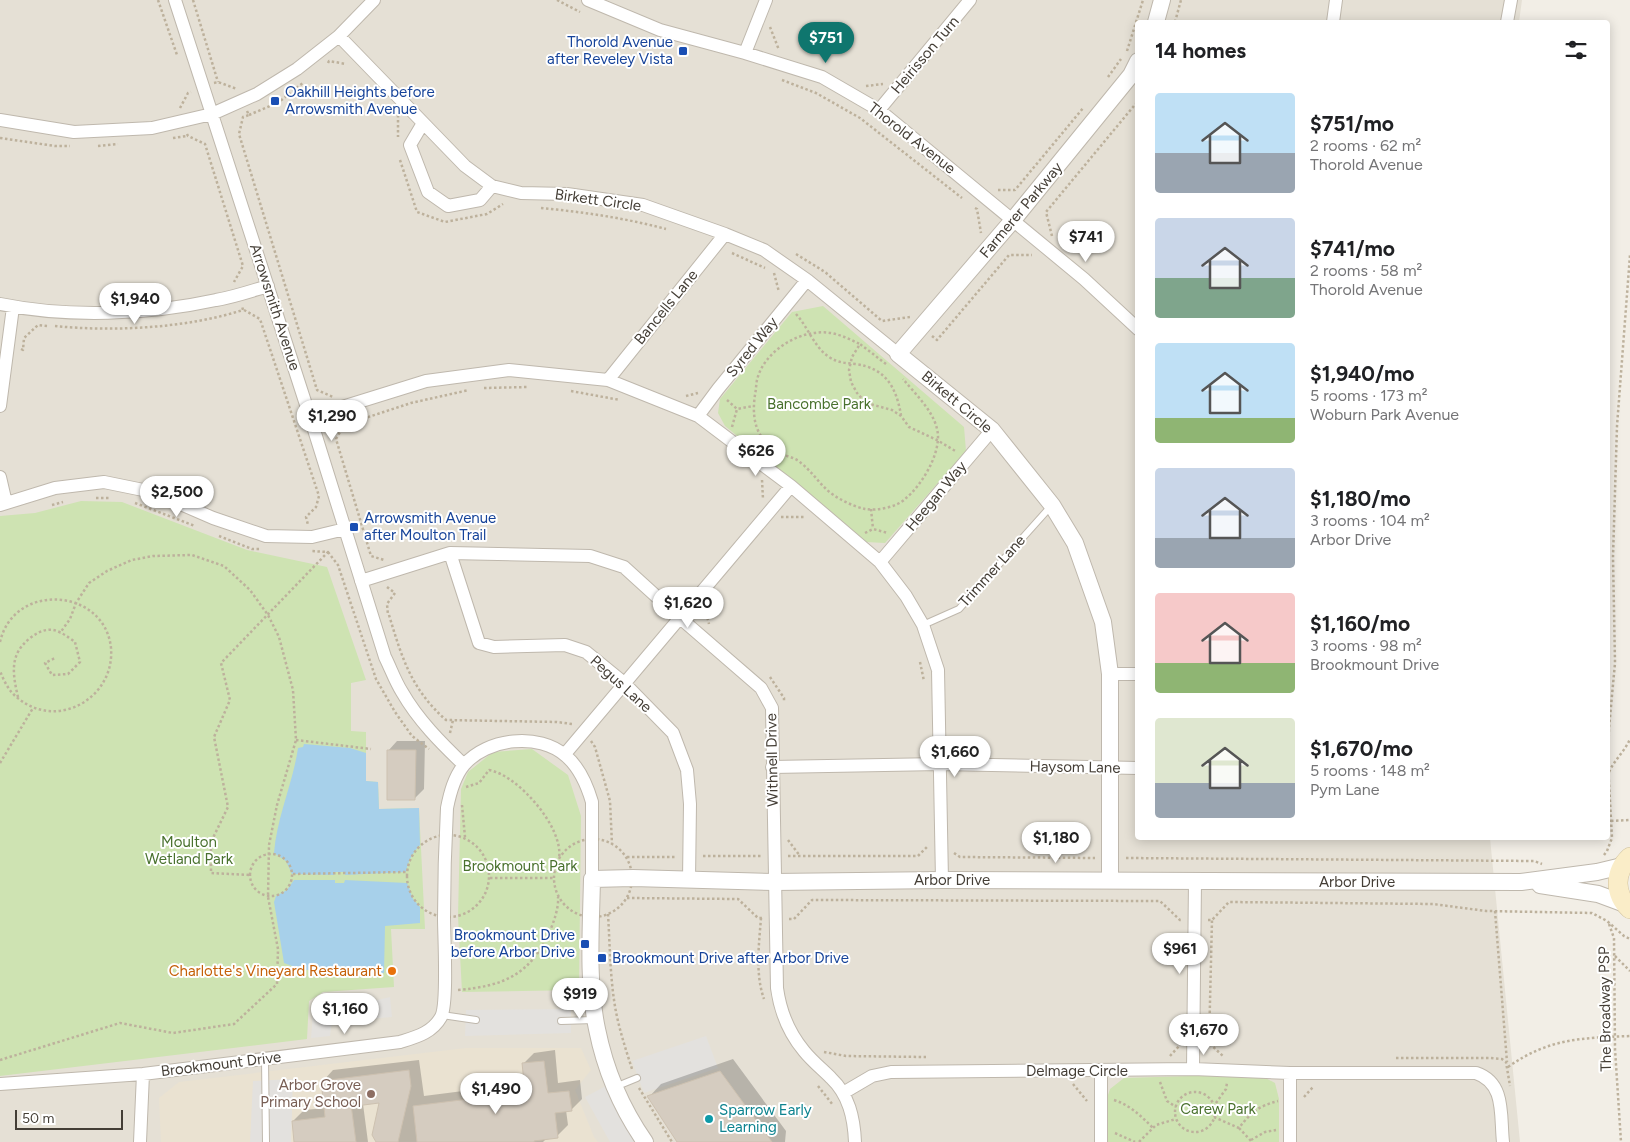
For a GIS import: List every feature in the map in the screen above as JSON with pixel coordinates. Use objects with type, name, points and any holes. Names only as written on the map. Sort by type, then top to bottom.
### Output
[{"type":"main road","points":[[1626,861],[1618,875],[1617,886],[1620,895],[1628,907]]},
{"type":"street","name":"Arrowsmith Avenue","points":[[175,0],[310,417],[385,657],[401,692],[421,721],[441,744],[464,765]]},
{"type":"street","points":[[0,120],[74,132],[152,128],[212,114],[257,94],[297,69],[339,36],[374,0]]},
{"type":"street","name":"Thorold Avenue","points":[[588,0],[660,30],[746,53],[822,77],[879,110],[1084,279],[1135,326]]},
{"type":"street","points":[[746,53],[766,0]]},
{"type":"street","name":"Heirisson Turn","points":[[879,110],[970,0]]},
{"type":"street","points":[[1157,20],[1162,0]]},
{"type":"street","points":[[1333,20],[1336,0]]},
{"type":"street","points":[[1507,20],[1511,0]]},
{"type":"street","name":"Birkett Circle","points":[[339,36],[465,166],[492,186],[521,193],[567,194],[643,205],[764,250],[777,267],[807,280],[992,430],[1052,505],[1075,544],[1103,622],[1110,674],[1110,880]]},
{"type":"street","name":"Farmerer Parkway","points":[[898,354],[1013,220],[1131,75],[1135,67]]},
{"type":"street","points":[[423,123],[410,145],[428,192],[448,206],[480,200],[492,186]]},
{"type":"street","name":"Bancells Lane","points":[[608,380],[725,234]]},
{"type":"street","name":"Syred Way","points":[[698,416],[716,391],[807,280]]},
{"type":"street","points":[[0,304],[78,313],[142,311],[216,300],[268,286]]},
{"type":"street","points":[[0,406],[13,307]]},
{"type":"street","points":[[310,417],[426,381],[509,370],[608,380],[698,416],[791,486],[880,562],[906,596],[923,625],[938,670],[942,880]]},
{"type":"street","name":"Heegan Way","points":[[880,562],[992,430]]},
{"type":"street","points":[[0,477],[3,504],[55,488],[104,482],[153,492],[213,518],[266,536],[310,537],[345,529]]},
{"type":"street","points":[[565,754],[791,486]]},
{"type":"street","name":"Withnell Drive","points":[[361,581],[450,552],[590,556],[624,567],[761,688],[772,708],[774,882],[777,988],[780,1005],[802,1050],[833,1080],[843,1093],[851,1112],[855,1142]]},
{"type":"street","name":"Pegus Lane","points":[[450,552],[479,643],[494,647],[565,645],[586,652],[624,683],[673,733],[687,770],[690,804],[689,880]]},
{"type":"street","points":[[1110,674],[1135,674]]},
{"type":"street","points":[[442,1015],[444,998],[447,808],[453,785],[464,765],[484,750],[513,742],[543,744],[565,754],[573,763],[582,777],[592,802],[592,984],[596,1020],[614,1090],[645,1142]]},
{"type":"street","name":"Haysom Lane","points":[[772,767],[940,764],[1135,768]]},
{"type":"street","points":[[1521,882],[1597,872],[1626,861]]},
{"type":"street","name":"Arbor Drive","points":[[592,879],[774,882],[942,880],[1521,882]]},
{"type":"street","points":[[1193,1070],[1195,881]]},
{"type":"street","points":[[1521,882],[1598,894],[1628,907]]},
{"type":"street","name":"Brookmount Drive","points":[[0,1084],[143,1074],[400,1042],[419,1036],[434,1028],[442,1015]]},
{"type":"street","name":"Delmage Circle","points":[[843,1093],[872,1076],[891,1072],[1193,1070],[1315,1073],[1468,1073],[1490,1079],[1497,1089],[1503,1142]]},
{"type":"street","points":[[1101,1071],[1101,1142]]},
{"type":"street","points":[[1290,1072],[1290,1142]]},
{"type":"street","points":[[140,1142],[143,1074]]},
{"type":"lane","name":"Trimmer Lane","points":[[923,625],[959,609],[1052,505]]},
{"type":"lane","points":[[442,1015],[476,1020]]},
{"type":"lane","points":[[561,1021],[596,1020]]},
{"type":"lane","points":[[265,1059],[266,1142]]},
{"type":"lane","points":[[614,1090],[636,1078]]},
{"type":"path","points":[[158,0],[177,55]]},
{"type":"path","points":[[193,0],[218,82]]},
{"type":"path","points":[[1137,20],[1143,0]]},
{"type":"path","points":[[1176,20],[1181,0]]},
{"type":"path","points":[[769,25],[779,50],[767,74],[816,94],[860,118],[966,201]]},
{"type":"path","points":[[1106,80],[1127,50],[1135,25]]},
{"type":"path","points":[[312,551],[306,517],[316,507],[319,496],[260,319],[244,310],[238,294],[234,281],[243,266],[205,144],[188,136],[179,110],[188,93],[218,82],[240,90],[249,115],[243,117],[239,134],[317,390],[336,398],[344,425]]},
{"type":"path","points":[[842,108],[859,83],[863,87],[885,83]]},
{"type":"path","points":[[981,234],[977,209],[974,207],[992,187],[997,190],[1014,190],[1087,102]]},
{"type":"path","points":[[777,267],[788,249],[825,272],[882,321],[910,317]]},
{"type":"path","points":[[1610,717],[1615,663],[1613,557],[1617,426],[1630,254]]},
{"type":"path","points":[[786,306],[800,318],[820,349],[834,361],[869,367],[887,379],[898,399],[901,416],[908,427],[950,447],[966,459]]},
{"type":"path","points":[[8,347],[24,350],[24,338],[38,325],[85,329],[151,326],[221,317],[244,310]]},
{"type":"path","points":[[892,369],[860,344],[831,333],[814,332],[776,350],[768,358],[757,380],[753,406],[760,434],[769,445],[784,455],[800,462],[812,472],[825,488],[840,498],[866,509],[892,506],[905,500],[927,473],[937,440],[935,425],[929,411],[897,374]]},
{"type":"path","points":[[860,344],[852,357],[849,370],[851,382],[857,393],[865,402],[885,407],[901,416]]},
{"type":"path","points":[[388,561],[371,556],[336,440],[344,425],[411,403],[476,388],[535,386]]},
{"type":"path","points":[[564,390],[623,401]]},
{"type":"path","points":[[716,391],[737,409],[753,406]]},
{"type":"path","points":[[784,455],[761,481],[763,500],[757,508],[776,524],[781,517],[807,517]]},
{"type":"path","points":[[88,498],[112,498]]},
{"type":"path","points":[[45,506],[71,500]]},
{"type":"path","points":[[129,501],[199,528]]},
{"type":"path","points":[[871,509],[873,529]]},
{"type":"path","points":[[855,541],[859,536],[873,529],[888,533],[897,542]]},
{"type":"path","points":[[217,535],[252,549],[262,549]]},
{"type":"path","points":[[249,875],[211,873],[211,842],[228,807],[214,737],[230,700],[222,663],[328,552],[302,551]]},
{"type":"path","points":[[0,1060],[120,1023],[173,1033],[234,1024],[277,984],[278,949],[268,897],[268,854],[277,805],[296,740],[293,690],[279,637],[268,615],[250,590],[224,566],[192,556],[153,556],[132,560],[108,571],[90,583],[76,603],[70,619],[60,633]]},
{"type":"path","points":[[666,590],[688,590]]},
{"type":"path","points":[[0,642],[2,634],[11,619],[25,607],[41,600],[59,599],[76,603],[93,613],[105,629],[111,648],[110,667],[102,685],[89,700],[72,709],[52,712],[33,708],[18,699],[6,685],[0,671]]},
{"type":"path","points":[[388,615],[412,680],[437,712],[446,720],[571,723],[583,733],[595,747],[603,771],[610,801],[612,844]]},
{"type":"path","points":[[18,699],[14,675],[17,654],[30,638],[47,630],[60,633],[75,642],[80,662],[68,674],[52,675],[45,663],[55,658]]},
{"type":"path","points":[[920,661],[926,688]]},
{"type":"path","points":[[0,763],[33,708]]},
{"type":"path","points":[[1610,772],[1630,738]]},
{"type":"path","points":[[296,740],[371,749]]},
{"type":"path","points":[[464,788],[479,783],[489,770],[496,771],[513,782],[528,796],[549,822],[556,836],[560,852],[558,860]]},
{"type":"path","points":[[1597,872],[1598,864],[1607,851],[1612,838],[1610,798]]},
{"type":"path","points":[[462,802],[465,838]]},
{"type":"path","points":[[1611,821],[1630,820]]},
{"type":"path","points":[[627,857],[918,856],[928,846],[928,837]]},
{"type":"path","points":[[924,850],[950,851],[960,857],[1534,861],[1545,866]]},
{"type":"path","points":[[268,854],[276,854],[286,861],[292,874],[292,880],[287,890],[276,896],[268,897],[257,892],[250,881],[249,875],[257,858],[268,854]]},
{"type":"path","points":[[292,874],[406,872]]},
{"type":"path","points":[[490,878],[554,878]]},
{"type":"path","points":[[456,990],[482,988],[508,980],[529,965],[544,944],[553,924],[558,899],[557,894]]},
{"type":"path","name":"The Broadway PSP","points":[[1598,894],[1600,908],[1614,938],[1615,1036],[1621,1142]]},
{"type":"path","points":[[628,898],[738,899],[758,918],[794,919],[812,900],[1160,901],[1180,920],[1212,920]]},
{"type":"path","points":[[1209,1043],[1212,920],[1229,902],[1433,904],[1495,911],[1592,913],[1607,921],[1630,939]]},
{"type":"path","points":[[1495,911],[1508,1067],[1539,1049],[1575,1038],[1630,1036]]},
{"type":"path","points":[[608,914],[616,1012],[623,1041],[639,1088],[672,1142]]},
{"type":"path","points":[[1615,956],[1630,971]]},
{"type":"path","points":[[1239,1128],[1251,1113],[1265,1105],[1303,1098],[1315,1086],[1315,1073]]},
{"type":"path","points":[[1072,1078],[1072,1083],[1087,1100],[1087,1108]]},
{"type":"path","points":[[1159,1079],[1167,1101],[1176,1107]]},
{"type":"path","points":[[1188,1094],[1201,1094],[1211,1101],[1214,1117],[1207,1127],[1196,1132],[1184,1129],[1176,1119],[1176,1107],[1178,1102],[1188,1094]]},
{"type":"path","points":[[1087,1100],[1109,1099],[1122,1102],[1139,1114],[1153,1128]]},
{"type":"path","points":[[1214,1117],[1239,1128],[1251,1141],[1265,1132],[1276,1130]]},
{"type":"path","points":[[1139,1142],[1156,1125],[1176,1119]]},
{"type":"path","points":[[1115,1133],[1135,1142]]},
{"type":"shaded area","points":[[0,0],[1522,0],[1519,20],[1135,20],[1135,840],[1490,840],[1520,1142],[0,1142]]},
{"type":"shaded area","points":[[356,996],[356,1005],[390,997],[392,1017],[332,1022],[330,1036],[311,1038],[314,1001]]},
{"type":"shaded area","points":[[571,1009],[571,1033],[465,1036],[466,1010]]},
{"type":"shaded area","points":[[706,1036],[718,1068],[644,1093],[632,1061]]},
{"type":"shaded area","name":"Arbor Grove Primary School","points":[[466,1048],[581,1048],[591,1070],[575,1090],[594,1137],[598,1142],[161,1142],[159,1098],[179,1082]]},
{"type":"shaded area","points":[[293,1079],[291,1142],[250,1142],[253,1081]]},
{"type":"shaded area","points":[[608,1085],[639,1142],[610,1142],[585,1097]]},
{"type":"green space","name":"Bancombe Park","points":[[823,306],[964,427],[966,451],[885,543],[866,542],[725,426],[718,413],[720,399],[792,312]]},
{"type":"green space","name":"Moulton Wetland Park","points":[[81,501],[122,502],[247,550],[327,567],[366,680],[351,683],[351,731],[366,732],[366,781],[378,782],[379,809],[419,808],[425,929],[391,929],[394,987],[323,992],[309,1001],[307,1039],[0,1076],[0,516],[35,513]]},
{"type":"green space","name":"Brookmount Park","points":[[532,749],[568,775],[581,816],[579,990],[462,992],[458,916],[461,789],[468,772],[493,752]]},
{"type":"green space","name":"Carew Park","points":[[1258,1074],[1275,1083],[1279,1099],[1279,1142],[1106,1142],[1106,1101],[1110,1089],[1124,1078]]},
{"type":"water","points":[[304,744],[350,748],[366,753],[366,781],[378,782],[379,809],[419,808],[420,845],[411,858],[406,872],[345,875],[345,872],[335,872],[334,875],[292,874],[286,861],[274,853],[278,826],[293,774],[298,748],[303,747]]},
{"type":"water","points":[[294,880],[335,880],[335,883],[344,883],[345,880],[407,883],[413,899],[420,907],[420,923],[385,926],[384,973],[329,975],[295,967],[284,963],[274,902],[276,896],[287,890]]},
{"type":"building","points":[[387,750],[416,750],[415,800],[387,800]]},
{"type":"building","points":[[544,1061],[548,1093],[569,1091],[572,1111],[555,1113],[558,1138],[534,1142],[417,1142],[413,1106],[525,1092],[522,1063]]},
{"type":"building","points":[[409,1070],[411,1086],[398,1142],[376,1142],[372,1135],[379,1103],[356,1106],[350,1097],[356,1142],[294,1142],[292,1121],[325,1117],[321,1081]]},
{"type":"building","name":"Sparrow Early Learning","points":[[720,1071],[772,1142],[677,1142],[647,1096]]},
{"type":"place","name":"Thorold Avenue after Reveley Vista","points":[[683,51]]},
{"type":"place","name":"Oakhill Heights before Arrowsmith Avenue","points":[[275,101]]},
{"type":"place","name":"Arrowsmith Avenue after Moulton Trail","points":[[354,527]]},
{"type":"place","name":"Brookmount Drive before Arbor Drive","points":[[585,944]]},
{"type":"place","name":"Brookmount Drive after Arbor Drive","points":[[602,958]]},
{"type":"place","name":"Charlotte's Vineyard Restaurant","points":[[392,971]]},
{"type":"place","name":"Arbor Grove Primary School","points":[[371,1094]]},
{"type":"place","name":"Sparrow Early Learning","points":[[709,1119]]}]
